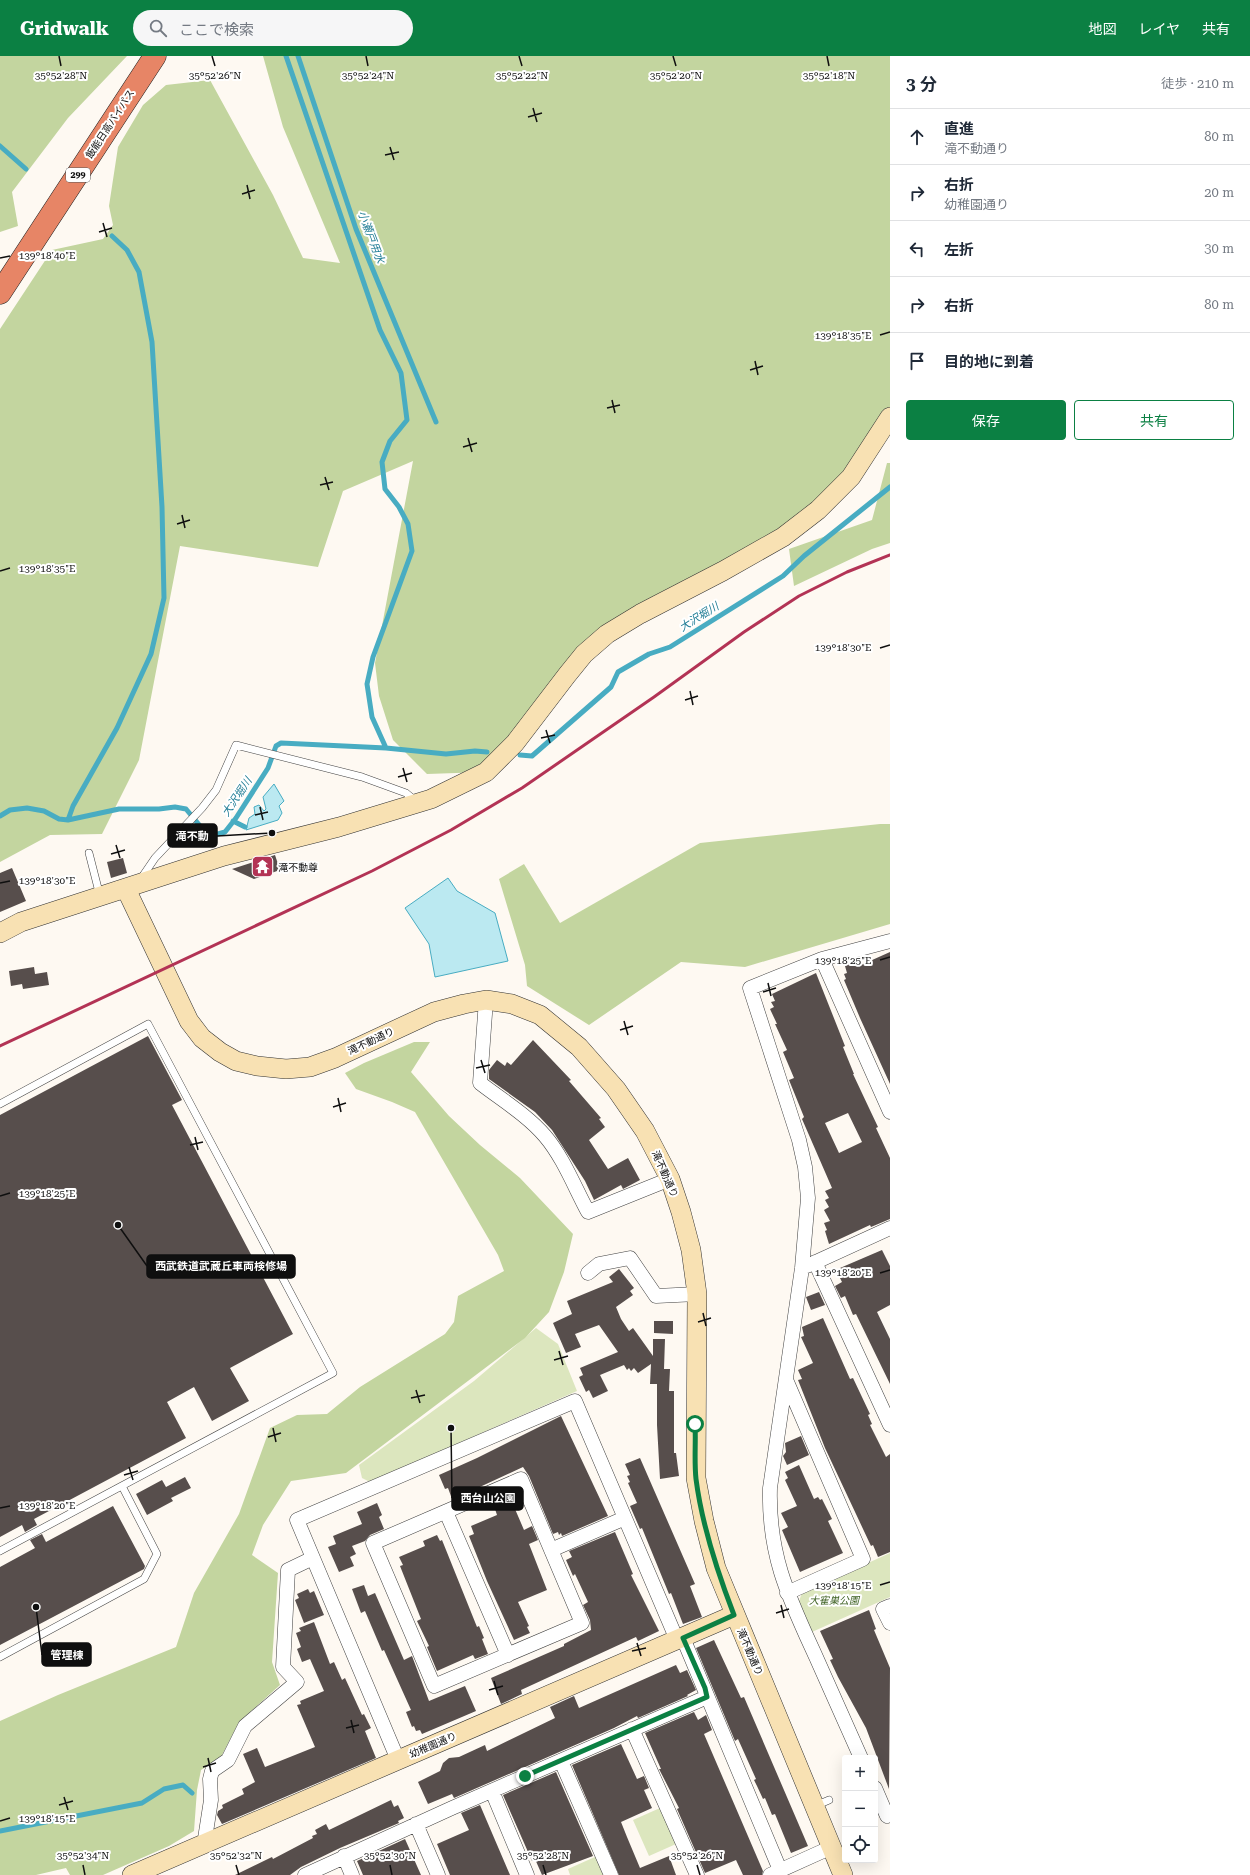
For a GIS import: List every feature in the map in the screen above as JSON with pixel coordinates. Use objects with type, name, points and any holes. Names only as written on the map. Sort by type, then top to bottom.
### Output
[{"type":"highway","name":"飯能日高バイパス","points":[[0,293],[155,56]]},
{"type":"street","points":[[0,933],[21,922],[100,896],[131,888],[224,856],[308,836],[431,799],[486,772],[515,743],[580,659],[607,634],[640,614],[723,571],[783,537],[818,510],[851,477],[890,417]]},
{"type":"street","name":"滝不動通り","points":[[131,888],[188,1021],[202,1038],[220,1052],[236,1061],[257,1066],[286,1069],[310,1067],[335,1058],[434,1012],[486,1000],[512,1004],[540,1015],[579,1047],[616,1089],[645,1131],[670,1179],[691,1250],[697,1294],[696,1478],[704,1521],[716,1568],[734,1615],[822,1803],[832,1847],[843,1875]]},
{"type":"street","points":[[860,1755],[787,1593],[777,1560],[769,1508],[770,1488],[802,1268],[808,1198],[805,1167],[799,1140],[750,988],[822,959],[890,941]]},
{"type":"street","points":[[822,959],[890,1112]]},
{"type":"street","points":[[486,1000],[480,1083],[530,1121],[546,1137],[563,1164],[588,1212],[670,1179]]},
{"type":"street","points":[[802,1268],[890,1228]]},
{"type":"street","points":[[588,1273],[599,1264],[630,1258],[656,1296],[697,1294]]},
{"type":"street","points":[[815,1262],[890,1425]]},
{"type":"street","points":[[786,1382],[862,1558],[787,1593]]},
{"type":"street","points":[[398,1760],[297,1520],[576,1401],[625,1518],[680,1639],[705,1688],[707,1697],[775,1872],[832,1847]]},
{"type":"street","points":[[521,1479],[582,1622],[434,1686],[373,1543],[446,1512],[521,1479]]},
{"type":"street","points":[[446,1512],[508,1654]]},
{"type":"street","points":[[551,1550],[625,1518]]},
{"type":"street","points":[[204,1845],[211,1800],[210,1779],[212,1771],[228,1760],[245,1726],[297,1682],[283,1667],[288,1570],[313,1558]]},
{"type":"street","points":[[890,1606],[884,1609],[890,1623]]},
{"type":"street","name":"幼稚園通り","points":[[132,1875],[734,1615]]},
{"type":"street","points":[[305,1875],[416,1824],[707,1697]]},
{"type":"street","points":[[632,1729],[697,1875]]},
{"type":"street","points":[[561,1762],[611,1875]]},
{"type":"street","points":[[492,1791],[527,1875]]},
{"type":"street","points":[[876,1791],[887,1816],[890,1814]]},
{"type":"street","points":[[416,1824],[438,1875]]},
{"type":"street","points":[[344,1856],[352,1875]]},
{"type":"lane","points":[[131,888],[155,858],[184,825],[202,808],[216,790],[236,745],[362,777],[406,793],[418,803]]},
{"type":"lane","points":[[89,853],[100,896]]},
{"type":"lane","points":[[0,1104],[148,1024],[333,1373],[0,1551]]},
{"type":"lane","points":[[0,1657],[144,1579],[157,1554],[122,1486]]},
{"type":"green space","points":[[0,56],[127,56],[68,118],[12,192],[18,226],[0,232]]},
{"type":"green space","points":[[263,56],[890,56],[890,417],[818,510],[607,634],[486,772],[427,774],[393,740],[379,696],[375,663],[413,461],[343,491],[318,567],[180,546],[139,760],[102,834],[50,835],[0,862],[0,329],[52,250],[103,239],[113,225],[109,206],[118,147],[143,105],[166,85],[210,80],[273,195],[303,258],[340,263],[283,127]]},
{"type":"green space","points":[[887,463],[890,463],[890,543],[872,549],[794,586],[789,549],[872,520]]},
{"type":"green space","points":[[890,824],[890,924],[745,967],[681,962],[589,1025],[527,986],[525,965],[499,879],[524,864],[560,923],[700,843]]},
{"type":"green space","points":[[414,1042],[430,1042],[411,1072],[449,1116],[480,1145],[520,1178],[573,1234],[564,1272],[549,1312],[525,1338],[346,1473],[291,1481],[263,1525],[252,1555],[278,1573],[272,1662],[280,1685],[239,1722],[221,1757],[201,1770],[197,1790],[194,1831],[169,1846],[103,1875],[70,1875],[66,1868],[36,1875],[0,1875],[0,1721],[58,1695],[176,1647],[194,1593],[239,1514],[270,1428],[297,1415],[327,1414],[360,1387],[445,1334],[454,1322],[458,1296],[504,1271],[498,1255],[415,1112],[356,1089],[345,1073],[364,1063]]},
{"type":"green space","points":[[536,1328],[558,1344],[577,1391],[370,1482],[362,1478],[359,1465],[474,1381]]},
{"type":"green space","name":"大寉巣公園","points":[[890,1553],[890,1597],[812,1632],[799,1601],[802,1593]]},
{"type":"green space","points":[[660,1808],[676,1844],[649,1856],[633,1820]]},
{"type":"green space","points":[[597,1856],[605,1875],[570,1875],[568,1869]]},
{"type":"water","points":[[274,784],[284,801],[279,806],[282,813],[278,820],[246,830],[249,818],[255,814],[254,807],[259,805],[264,811],[266,809],[263,797]]},
{"type":"water","points":[[448,878],[457,891],[495,913],[508,961],[435,977],[429,944],[405,908]]},
{"type":"building","points":[[275,855],[280,870],[254,879],[232,869]]},
{"type":"building","points":[[123,858],[127,873],[111,878],[107,862]]},
{"type":"building","points":[[12,868],[26,901],[0,912],[0,873]]},
{"type":"building","points":[[890,952],[890,1084],[844,980],[846,979],[844,974],[847,973],[845,966],[859,960],[861,965]]},
{"type":"building","points":[[34,967],[35,974],[47,972],[49,985],[23,989],[22,984],[11,986],[9,971]]},
{"type":"building","points":[[816,973],[845,1046],[843,1047],[853,1074],[878,1127],[876,1128],[890,1158],[890,1219],[871,1227],[870,1225],[829,1244],[825,1231],[827,1230],[824,1223],[830,1221],[824,1210],[829,1207],[825,1200],[829,1198],[825,1191],[832,1188],[802,1119],[804,1117],[789,1080],[794,1078],[783,1052],[787,1050],[770,1009],[774,1007],[771,1002],[775,1001],[772,994]],"holes":[[[848,1113],[862,1142],[839,1153],[825,1123]]]},
{"type":"building","points":[[148,1036],[182,1100],[172,1105],[293,1334],[230,1368],[249,1401],[212,1421],[194,1387],[167,1402],[186,1438],[34,1519],[37,1525],[25,1532],[22,1525],[0,1537],[0,1115]]},
{"type":"building","points":[[533,1040],[571,1080],[569,1081],[601,1118],[599,1119],[605,1127],[589,1140],[608,1169],[628,1158],[640,1180],[623,1189],[621,1185],[594,1200],[585,1181],[552,1130],[535,1112],[489,1079],[489,1070],[497,1060],[505,1066],[507,1062],[511,1065]]},
{"type":"building","points":[[882,1250],[890,1266],[890,1305],[877,1312],[890,1339],[890,1384],[856,1314],[853,1315],[845,1296],[841,1298],[835,1286],[842,1282],[839,1276],[843,1275],[840,1268]]},
{"type":"building","points":[[619,1269],[634,1288],[630,1291],[633,1295],[616,1307],[621,1319],[629,1331],[633,1328],[653,1356],[653,1339],[665,1339],[664,1369],[670,1369],[669,1391],[674,1391],[674,1453],[676,1453],[679,1476],[660,1479],[657,1425],[657,1384],[650,1384],[651,1364],[638,1373],[634,1368],[631,1371],[629,1368],[627,1370],[624,1365],[600,1375],[608,1391],[593,1398],[589,1390],[586,1392],[579,1377],[583,1375],[580,1368],[618,1352],[599,1325],[575,1334],[581,1347],[566,1353],[553,1323],[572,1314],[567,1301],[613,1282],[609,1277]]},
{"type":"building","points":[[819,1292],[825,1305],[811,1310],[806,1297]]},
{"type":"building","points":[[823,1318],[850,1379],[853,1378],[870,1414],[868,1415],[872,1424],[870,1425],[886,1457],[890,1454],[890,1552],[878,1557],[873,1545],[871,1546],[825,1448],[798,1380],[802,1379],[798,1370],[813,1363],[801,1337],[804,1336],[802,1327]]},
{"type":"building","points":[[654,1321],[673,1321],[673,1334],[654,1333]]},
{"type":"building","points":[[561,1416],[608,1516],[562,1536],[561,1533],[559,1535],[558,1532],[553,1534],[529,1476],[523,1467],[456,1498],[452,1499],[448,1488],[445,1489],[439,1475],[477,1458]]},
{"type":"building","points":[[801,1436],[809,1455],[787,1465],[783,1456],[786,1452],[785,1443]]},
{"type":"building","points":[[640,1458],[695,1584],[690,1586],[702,1617],[683,1624],[642,1528],[640,1529],[630,1506],[637,1503],[628,1483],[630,1482],[627,1476],[630,1475],[625,1464]]},
{"type":"building","points":[[799,1465],[814,1499],[818,1497],[820,1500],[822,1499],[832,1519],[828,1521],[843,1553],[800,1572],[782,1530],[788,1527],[781,1513],[797,1506],[785,1480],[788,1478],[785,1472]]},
{"type":"building","points":[[185,1477],[191,1488],[171,1498],[173,1501],[147,1515],[136,1494],[162,1480],[166,1487]]},
{"type":"building","points":[[377,1503],[382,1515],[379,1517],[384,1529],[370,1535],[365,1541],[352,1546],[356,1554],[350,1557],[354,1566],[339,1572],[328,1547],[336,1544],[333,1536],[362,1524],[357,1512]]},
{"type":"building","points":[[509,1503],[512,1510],[515,1509],[524,1530],[532,1526],[538,1540],[529,1544],[547,1590],[518,1602],[529,1626],[527,1627],[530,1633],[514,1640],[487,1581],[469,1536],[474,1534],[471,1526],[497,1515],[495,1509]]},
{"type":"building","points":[[113,1506],[145,1566],[144,1569],[0,1645],[0,1567],[35,1548],[30,1540],[42,1534],[46,1542]]},
{"type":"building","points":[[615,1532],[633,1574],[631,1575],[659,1631],[638,1641],[636,1637],[521,1690],[522,1694],[501,1704],[491,1678],[564,1646],[564,1644],[591,1630],[590,1620],[583,1605],[588,1602],[575,1574],[573,1576],[566,1560],[572,1557],[569,1551]]},
{"type":"building","points":[[437,1535],[440,1541],[442,1540],[477,1627],[479,1626],[488,1654],[475,1659],[473,1655],[437,1671],[427,1647],[429,1646],[417,1621],[421,1619],[400,1566],[403,1565],[399,1557],[425,1546],[423,1541]]},
{"type":"building","points":[[364,1585],[368,1596],[375,1593],[404,1660],[412,1656],[429,1701],[465,1686],[476,1711],[422,1734],[420,1730],[416,1731],[414,1726],[412,1727],[406,1712],[411,1710],[384,1650],[382,1651],[365,1611],[361,1613],[352,1589]]},
{"type":"building","points":[[308,1589],[310,1593],[314,1591],[324,1615],[304,1623],[295,1600],[299,1598],[297,1594]]},
{"type":"building","points":[[869,1610],[876,1629],[874,1630],[890,1668],[889,1789],[878,1760],[878,1755],[876,1755],[866,1728],[830,1660],[833,1659],[820,1631]]},
{"type":"building","points":[[314,1622],[330,1664],[334,1662],[342,1680],[345,1678],[362,1715],[364,1714],[371,1728],[365,1731],[376,1758],[222,1824],[217,1815],[218,1811],[223,1808],[222,1805],[244,1794],[242,1789],[255,1782],[243,1754],[257,1748],[265,1767],[315,1747],[297,1705],[301,1704],[300,1701],[324,1691],[310,1659],[302,1662],[297,1649],[301,1647],[296,1633],[301,1631],[299,1628]]},
{"type":"building","points":[[714,1640],[741,1698],[744,1697],[808,1846],[791,1853],[775,1814],[772,1815],[765,1798],[763,1799],[754,1780],[756,1779],[738,1739],[735,1741],[696,1648]]},
{"type":"building","points":[[676,1665],[680,1673],[687,1670],[696,1690],[687,1695],[688,1696],[638,1718],[637,1716],[614,1728],[454,1798],[452,1794],[428,1804],[418,1782],[440,1771],[443,1763],[449,1758],[459,1757],[485,1745],[487,1751],[555,1718],[550,1707],[574,1696],[579,1708]]},
{"type":"building","points":[[694,1712],[698,1720],[706,1715],[712,1730],[704,1734],[763,1871],[762,1875],[743,1875],[736,1860],[705,1873],[677,1809],[679,1808],[659,1769],[661,1769],[645,1733]]},
{"type":"building","points":[[621,1744],[637,1779],[644,1776],[649,1788],[644,1790],[652,1808],[621,1822],[640,1868],[669,1856],[676,1875],[619,1875],[572,1765]]},
{"type":"building","points":[[556,1772],[593,1856],[542,1875],[535,1859],[532,1861],[503,1795]]},
{"type":"building","points":[[391,1800],[394,1807],[398,1805],[404,1818],[398,1821],[399,1823],[340,1848],[301,1867],[290,1875],[235,1875],[272,1857],[273,1859],[313,1838],[312,1836],[317,1834],[315,1830],[326,1824],[329,1830]]},
{"type":"building","points":[[480,1805],[510,1875],[450,1875],[437,1844],[469,1830],[461,1813]]},
{"type":"building","points":[[405,1839],[421,1875],[363,1875],[357,1861]]},
{"type":"waterway","points":[[286,56],[380,330],[401,373],[407,420],[390,441],[382,462],[385,489],[399,507],[408,524],[412,551],[373,657],[367,684],[372,717],[386,748]]},
{"type":"waterway","name":"小瀬戸用水","points":[[298,56],[356,229],[436,422]]},
{"type":"waterway","points":[[0,146],[26,169]]},
{"type":"waterway","points":[[68,820],[73,806],[117,728],[151,654],[164,598],[162,507],[152,342],[139,272],[127,250],[112,236]]},
{"type":"waterway","name":"大沢堀川","points":[[520,755],[532,756],[611,687],[618,672],[649,654],[670,647],[783,576],[804,556],[890,487]]},
{"type":"waterway","name":"大沢堀川","points":[[0,816],[10,810],[27,808],[44,811],[59,819],[68,820],[119,809],[159,809],[175,807],[186,809],[206,833],[218,834],[225,832],[236,818],[268,768],[276,746],[281,743],[386,748],[446,754],[475,751],[487,752]]},
{"type":"waterway","points":[[233,821],[245,827]]},
{"type":"waterway","points":[[0,1831],[142,1803],[164,1789],[183,1785],[192,1793]]},
{"type":"railway","points":[[0,1046],[372,871],[451,830],[522,788],[654,697],[744,632],[799,596],[847,572],[890,555]]},
{"type":"place","name":"滝不動","points":[[272,833]]},
{"type":"place","name":"滝不動尊","points":[[262,867]]},
{"type":"place","name":"西武鉄道武蔵丘車両検修場","points":[[118,1225]]},
{"type":"place","name":"西台山公園","points":[[451,1428]]},
{"type":"place","name":"管理棟","points":[[36,1607]]},
{"type":"route","points":[[525,1776],[561,1762],[707,1697],[705,1688],[683,1638],[734,1615],[716,1568],[704,1521],[696,1478],[695,1424]]}]
